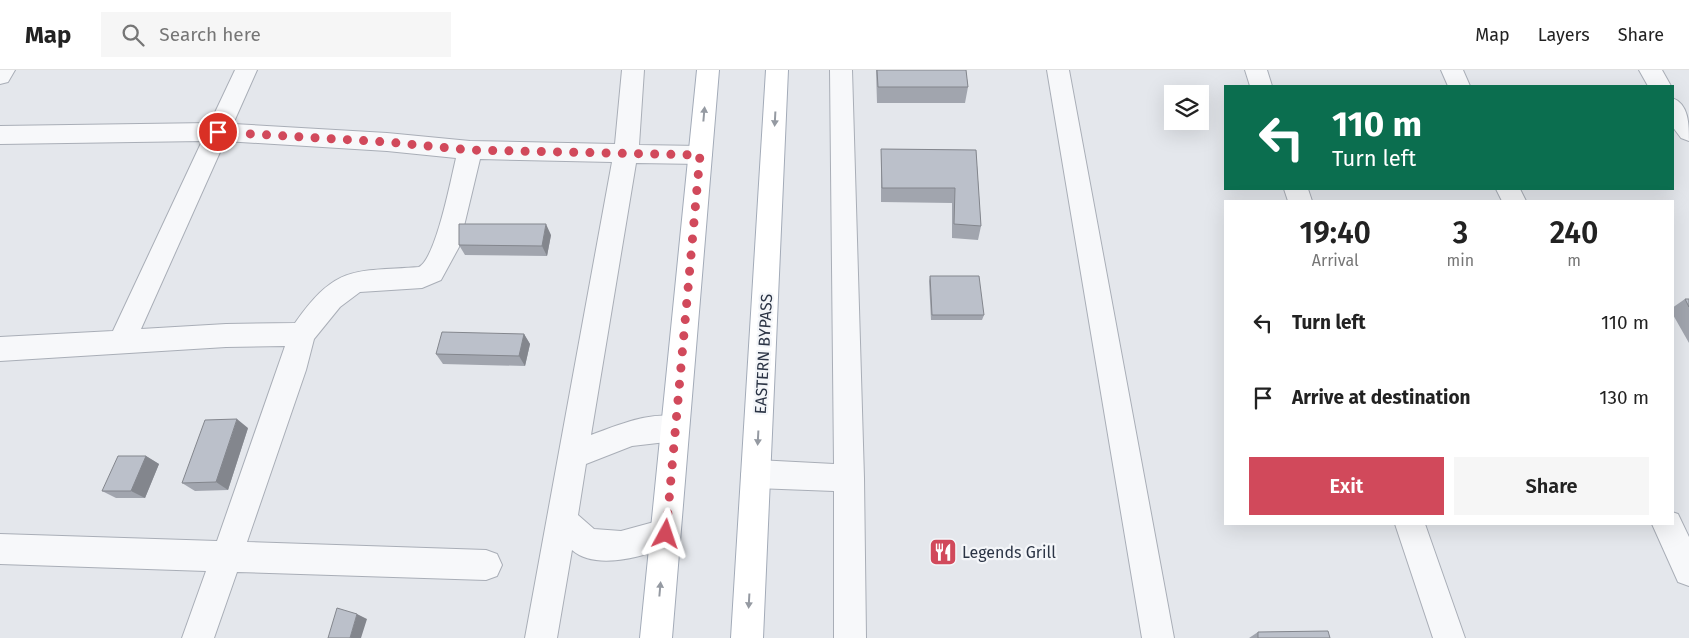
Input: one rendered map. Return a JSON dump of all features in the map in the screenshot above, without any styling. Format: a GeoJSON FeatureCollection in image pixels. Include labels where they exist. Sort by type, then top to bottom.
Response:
{"type":"FeatureCollection","features":[{"type":"Feature","properties":{"kind":"main road"},"geometry":{"type":"LineString","coordinates":[[656,638],[708,70]]}},
{"type":"Feature","properties":{"kind":"main road","name":"EASTERN BYPASS"},"geometry":{"type":"LineString","coordinates":[[747,638],[777,70]]}},
{"type":"Feature","properties":{"kind":"street"},"geometry":{"type":"LineString","coordinates":[[0,76],[4,70]]}},
{"type":"Feature","properties":{"kind":"street"},"geometry":{"type":"LineString","coordinates":[[122,342],[246,70]]}},
{"type":"Feature","properties":{"kind":"street"},"geometry":{"type":"LineString","coordinates":[[541,638],[626,154],[633,70]]}},
{"type":"Feature","properties":{"kind":"street"},"geometry":{"type":"LineString","coordinates":[[841,70],[849,478],[850,638]]}},
{"type":"Feature","properties":{"kind":"street"},"geometry":{"type":"LineString","coordinates":[[1058,70],[1158,638]]}},
{"type":"Feature","properties":{"kind":"street"},"geometry":{"type":"LineString","coordinates":[[1256,70],[1261,85]]}},
{"type":"Feature","properties":{"kind":"street"},"geometry":{"type":"LineString","coordinates":[[1452,70],[1460,85]]}},
{"type":"Feature","properties":{"kind":"street"},"geometry":{"type":"LineString","coordinates":[[1650,70],[1659,85]]}},
{"type":"Feature","properties":{"kind":"street"},"geometry":{"type":"LineString","coordinates":[[1674,109],[1689,132]]}},
{"type":"Feature","properties":{"kind":"street"},"geometry":{"type":"LineString","coordinates":[[0,135],[218,132],[387,142],[470,150],[700,155]]}},
{"type":"Feature","properties":{"kind":"street"},"geometry":{"type":"LineString","coordinates":[[198,638],[302,335],[329,300],[353,283],[422,277],[432,272],[446,247],[470,150]]}},
{"type":"Feature","properties":{"kind":"street"},"geometry":{"type":"LineString","coordinates":[[0,349],[37,349],[230,334],[302,335]]}},
{"type":"Feature","properties":{"kind":"street"},"geometry":{"type":"LineString","coordinates":[[572,456],[631,433],[675,428]]}},
{"type":"Feature","properties":{"kind":"street"},"geometry":{"type":"LineString","coordinates":[[756,474],[849,478]]}},
{"type":"Feature","properties":{"kind":"street"},"geometry":{"type":"LineString","coordinates":[[562,521],[588,544],[621,546],[666,534]]}},
{"type":"Feature","properties":{"kind":"street"},"geometry":{"type":"LineString","coordinates":[[1410,525],[1449,638]]}},
{"type":"Feature","properties":{"kind":"street"},"geometry":{"type":"LineString","coordinates":[[1667,525],[1689,571]]}},
{"type":"Feature","properties":{"kind":"street"},"geometry":{"type":"LineString","coordinates":[[0,549],[486,564]]}},
{"type":"Feature","properties":{"kind":"building"},"geometry":{"type":"Polygon","coordinates":[[[877,70],[966,70],[968,87],[878,87],[877,70]]]}},
{"type":"Feature","properties":{"kind":"building"},"geometry":{"type":"Polygon","coordinates":[[[881,149],[976,150],[981,226],[954,224],[955,188],[882,188],[881,149]]]}},
{"type":"Feature","properties":{"kind":"building"},"geometry":{"type":"Polygon","coordinates":[[[459,224],[546,224],[542,246],[459,245],[459,224]]]}},
{"type":"Feature","properties":{"kind":"building"},"geometry":{"type":"Polygon","coordinates":[[[930,276],[979,276],[984,315],[932,315],[930,276]]]}},
{"type":"Feature","properties":{"kind":"building"},"geometry":{"type":"Polygon","coordinates":[[[1685,299],[1689,299],[1689,307],[1685,299]]]}},
{"type":"Feature","properties":{"kind":"building"},"geometry":{"type":"Polygon","coordinates":[[[442,332],[524,334],[519,356],[436,354],[442,332]]]}},
{"type":"Feature","properties":{"kind":"building"},"geometry":{"type":"Polygon","coordinates":[[[237,419],[216,482],[182,483],[205,420],[237,419]]]}},
{"type":"Feature","properties":{"kind":"building"},"geometry":{"type":"Polygon","coordinates":[[[118,456],[146,456],[131,491],[102,491],[118,456]]]}},
{"type":"Feature","properties":{"kind":"building"},"geometry":{"type":"Polygon","coordinates":[[[337,608],[357,614],[350,638],[328,638],[337,608]]]}},
{"type":"Feature","properties":{"kind":"building"},"geometry":{"type":"Polygon","coordinates":[[[1328,631],[1330,638],[1258,638],[1258,632],[1328,631]]]}},
{"type":"Feature","properties":{"kind":"place","name":"Legends Grill"},"geometry":{"type":"Point","coordinates":[943,552]}},
{"type":"Feature","properties":{"kind":"route"},"geometry":{"type":"LineString","coordinates":[[218,132],[387,142],[470,150],[700,155],[666,534]]}}]}
